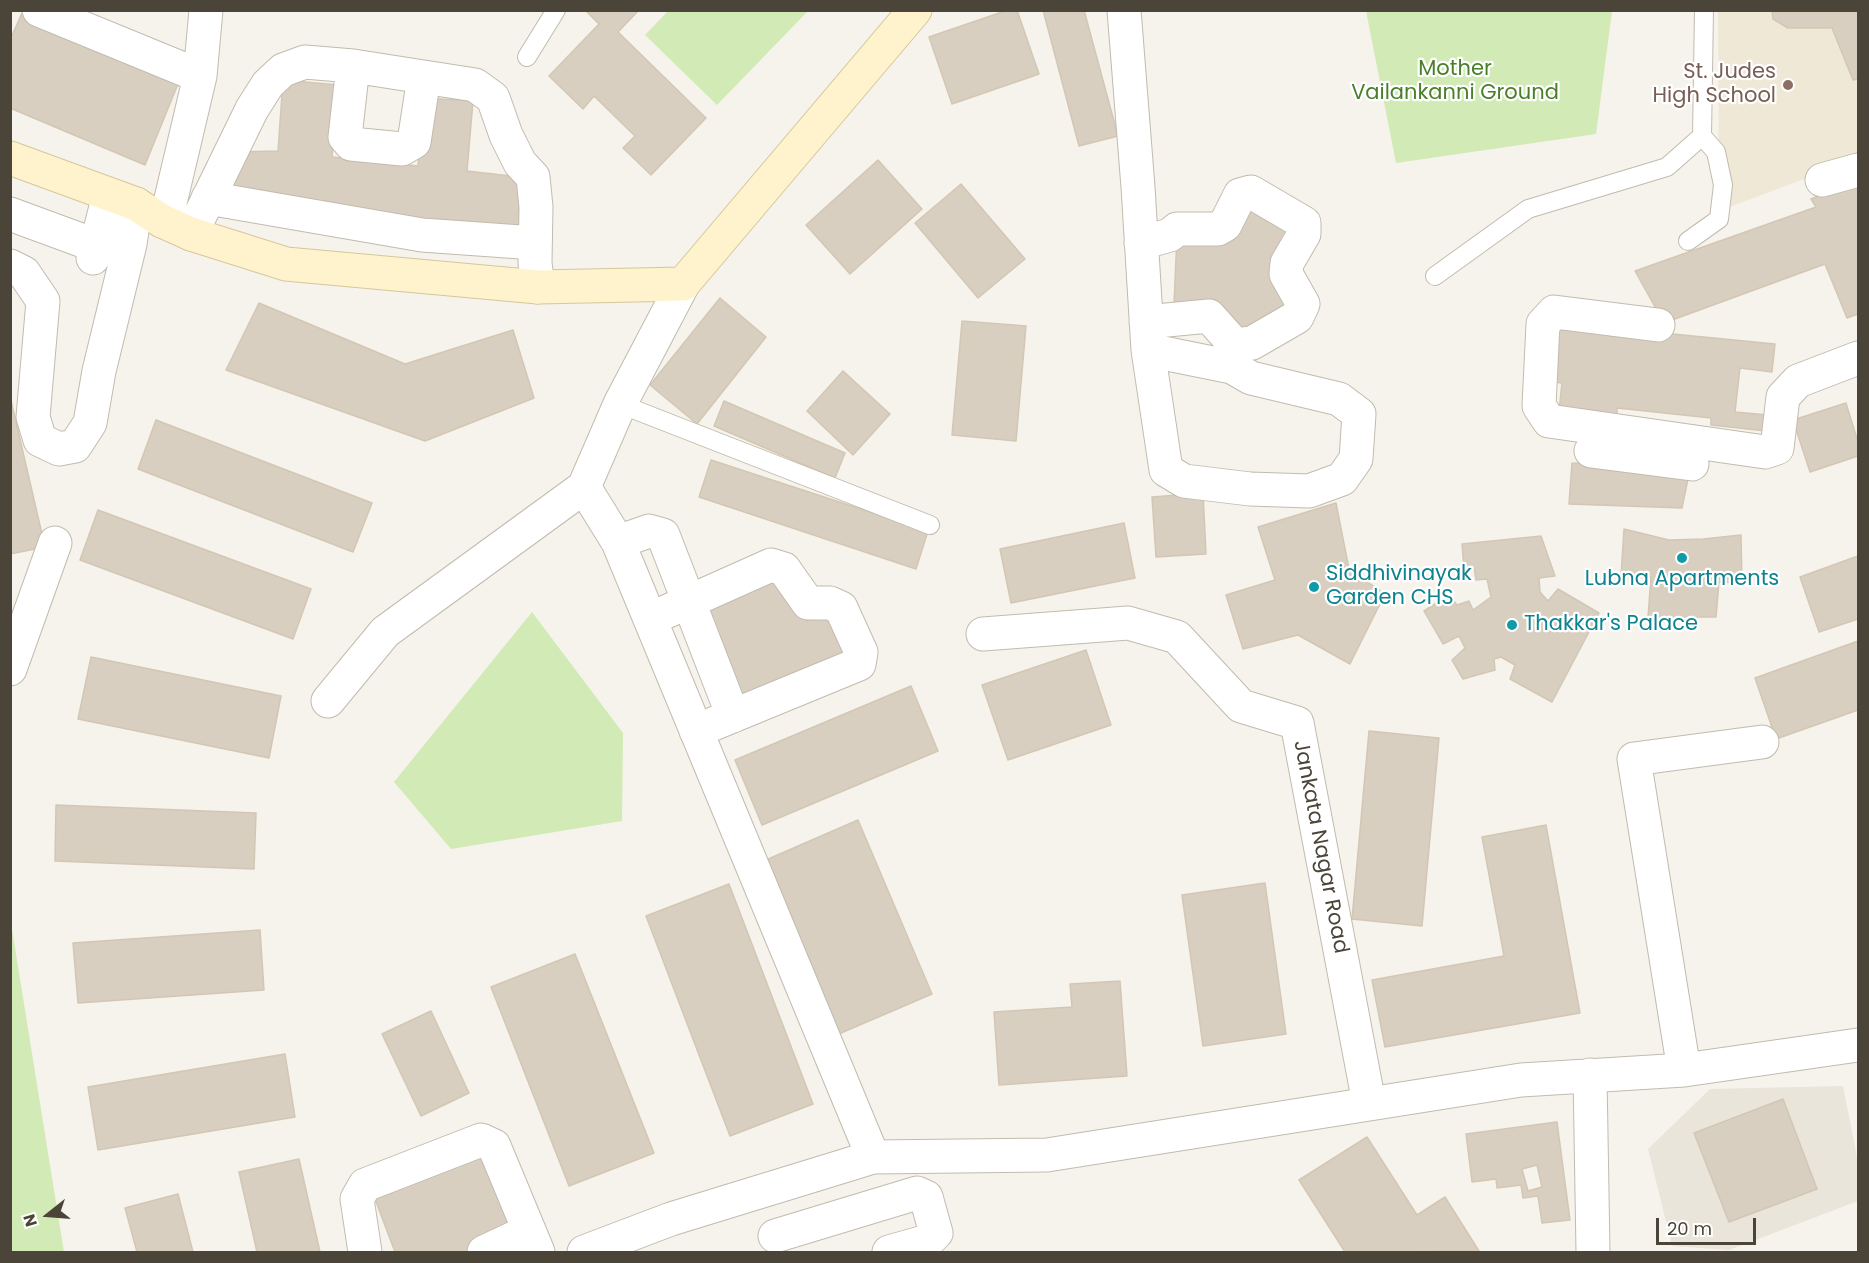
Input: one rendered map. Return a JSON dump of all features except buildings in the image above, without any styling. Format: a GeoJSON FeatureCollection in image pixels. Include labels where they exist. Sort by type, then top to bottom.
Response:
{"type":"FeatureCollection","features":[{"type":"Feature","properties":{"kind":"street"},"geometry":{"type":"LineString","coordinates":[[39,10],[200,76]]}},
{"type":"Feature","properties":{"kind":"street"},"geometry":{"type":"LineString","coordinates":[[10,214],[95,252],[170,203],[200,76],[206,10]]}},
{"type":"Feature","properties":{"kind":"street"},"geometry":{"type":"LineString","coordinates":[[328,701],[385,632],[584,487],[620,404],[683,284],[915,10]]}},
{"type":"Feature","properties":{"kind":"street"},"geometry":{"type":"LineString","coordinates":[[1124,10],[1147,336],[1166,470],[1184,481],[1250,489],[1309,490],[1342,479],[1356,459],[1359,414],[1338,399],[1251,378],[1232,367],[1147,336]]}},
{"type":"Feature","properties":{"kind":"street"},"geometry":{"type":"LineString","coordinates":[[208,198],[252,108],[268,84],[283,70],[305,62],[353,66],[475,85],[493,98],[506,135],[520,163],[533,177],[536,207],[535,263],[538,287]]}},
{"type":"Feature","properties":{"kind":"street"},"geometry":{"type":"LineString","coordinates":[[353,66],[345,137],[351,144],[402,149],[414,142],[424,77]]}},
{"type":"Feature","properties":{"kind":"street"},"geometry":{"type":"LineString","coordinates":[[10,158],[150,214],[286,264],[538,287],[683,284]]}},
{"type":"Feature","properties":{"kind":"street"},"geometry":{"type":"LineString","coordinates":[[1822,180],[1858,170]]}},
{"type":"Feature","properties":{"kind":"street"},"geometry":{"type":"LineString","coordinates":[[1141,243],[1170,235],[1177,230],[1218,228],[1225,225],[1239,195],[1251,192],[1304,223],[1304,234],[1287,263],[1287,274],[1303,304],[1297,317],[1252,343],[1235,345],[1209,316],[1147,336]]}},
{"type":"Feature","properties":{"kind":"street"},"geometry":{"type":"LineString","coordinates":[[10,266],[24,273],[43,301],[33,417],[40,440],[59,449],[75,446],[90,423],[99,371],[130,244],[150,214],[208,198],[422,236],[535,243]]}},
{"type":"Feature","properties":{"kind":"street"},"geometry":{"type":"LineString","coordinates":[[1658,325],[1554,312],[1544,324],[1539,406],[1549,421],[1765,452],[1778,448],[1783,397],[1798,381],[1858,358]]}},
{"type":"Feature","properties":{"kind":"street"},"geometry":{"type":"LineString","coordinates":[[1591,451],[1756,472],[1761,471],[1765,452]]}},
{"type":"Feature","properties":{"kind":"street"},"geometry":{"type":"LineString","coordinates":[[584,487],[618,542],[873,1157]]}},
{"type":"Feature","properties":{"kind":"street"},"geometry":{"type":"LineString","coordinates":[[618,542],[649,531],[663,535],[733,716]]}},
{"type":"Feature","properties":{"kind":"street"},"geometry":{"type":"LineString","coordinates":[[10,669],[55,543]]}},
{"type":"Feature","properties":{"kind":"street"},"geometry":{"type":"LineString","coordinates":[[650,619],[771,565],[784,569],[808,603],[830,603],[841,608],[861,652],[858,664],[696,731]]}},
{"type":"Feature","properties":{"kind":"street"},"geometry":{"type":"LineString","coordinates":[[650,619],[688,601]]}},
{"type":"Feature","properties":{"kind":"street","name":"Jankata Nagar Road"},"geometry":{"type":"LineString","coordinates":[[982,634],[1128,622],[1177,637],[1241,706],[1297,723],[1369,1103]]}},
{"type":"Feature","properties":{"kind":"street"},"geometry":{"type":"LineString","coordinates":[[1684,1070],[1634,759],[1762,742]]}},
{"type":"Feature","properties":{"kind":"street"},"geometry":{"type":"LineString","coordinates":[[584,1252],[671,1219],[873,1157],[1047,1155],[1521,1080],[1684,1070],[1858,1045]]}},
{"type":"Feature","properties":{"kind":"street"},"geometry":{"type":"LineString","coordinates":[[1590,1075],[1593,1252]]}},
{"type":"Feature","properties":{"kind":"street"},"geometry":{"type":"LineString","coordinates":[[365,1252],[357,1199],[364,1185],[481,1140],[494,1146],[533,1242],[484,1252]]}},
{"type":"Feature","properties":{"kind":"street"},"geometry":{"type":"LineString","coordinates":[[762,1192],[778,1244],[917,1193],[926,1197],[936,1233],[928,1241],[889,1252]]}},
{"type":"Feature","properties":{"kind":"lane"},"geometry":{"type":"LineString","coordinates":[[527,57],[556,10]]}},
{"type":"Feature","properties":{"kind":"lane"},"geometry":{"type":"LineString","coordinates":[[1688,241],[1719,219],[1723,185],[1716,152],[1702,136],[1704,10]]}},
{"type":"Feature","properties":{"kind":"lane"},"geometry":{"type":"LineString","coordinates":[[1435,276],[1528,209],[1667,167],[1702,136]]}},
{"type":"Feature","properties":{"kind":"lane"},"geometry":{"type":"LineString","coordinates":[[620,404],[930,525]]}},
{"type":"Feature","properties":{"kind":"shaded area","name":"St. Judes High School"},"geometry":{"type":"Polygon","coordinates":[[[1718,11],[1858,11],[1858,159],[1719,211],[1718,11]]]}},
{"type":"Feature","properties":{"kind":"shaded area"},"geometry":{"type":"Polygon","coordinates":[[[1843,1086],[1858,1162],[1858,1201],[1729,1250],[1672,1246],[1648,1149],[1710,1089],[1843,1086]]]}},
{"type":"Feature","properties":{"kind":"green space"},"geometry":{"type":"Polygon","coordinates":[[[668,11],[808,11],[717,105],[645,35],[668,11]]]}},
{"type":"Feature","properties":{"kind":"green space","name":"Mother Vailankanni Ground"},"geometry":{"type":"Polygon","coordinates":[[[1366,11],[1612,11],[1596,134],[1396,163],[1366,11]]]}},
{"type":"Feature","properties":{"kind":"green space"},"geometry":{"type":"Polygon","coordinates":[[[532,612],[623,733],[622,821],[451,849],[394,782],[532,612]]]}},
{"type":"Feature","properties":{"kind":"green space"},"geometry":{"type":"Polygon","coordinates":[[[11,923],[64,1252],[11,1252],[11,923]]]}},
{"type":"Feature","properties":{"kind":"place","name":"St. Judes High School"},"geometry":{"type":"Point","coordinates":[1788,85]}},
{"type":"Feature","properties":{"kind":"place","name":"Lubna Apartments"},"geometry":{"type":"Point","coordinates":[1682,558]}},
{"type":"Feature","properties":{"kind":"place","name":"Siddhivinayak Garden CHS"},"geometry":{"type":"Point","coordinates":[1314,587]}},
{"type":"Feature","properties":{"kind":"place","name":"Thakkar's Palace"},"geometry":{"type":"Point","coordinates":[1512,625]}}]}
